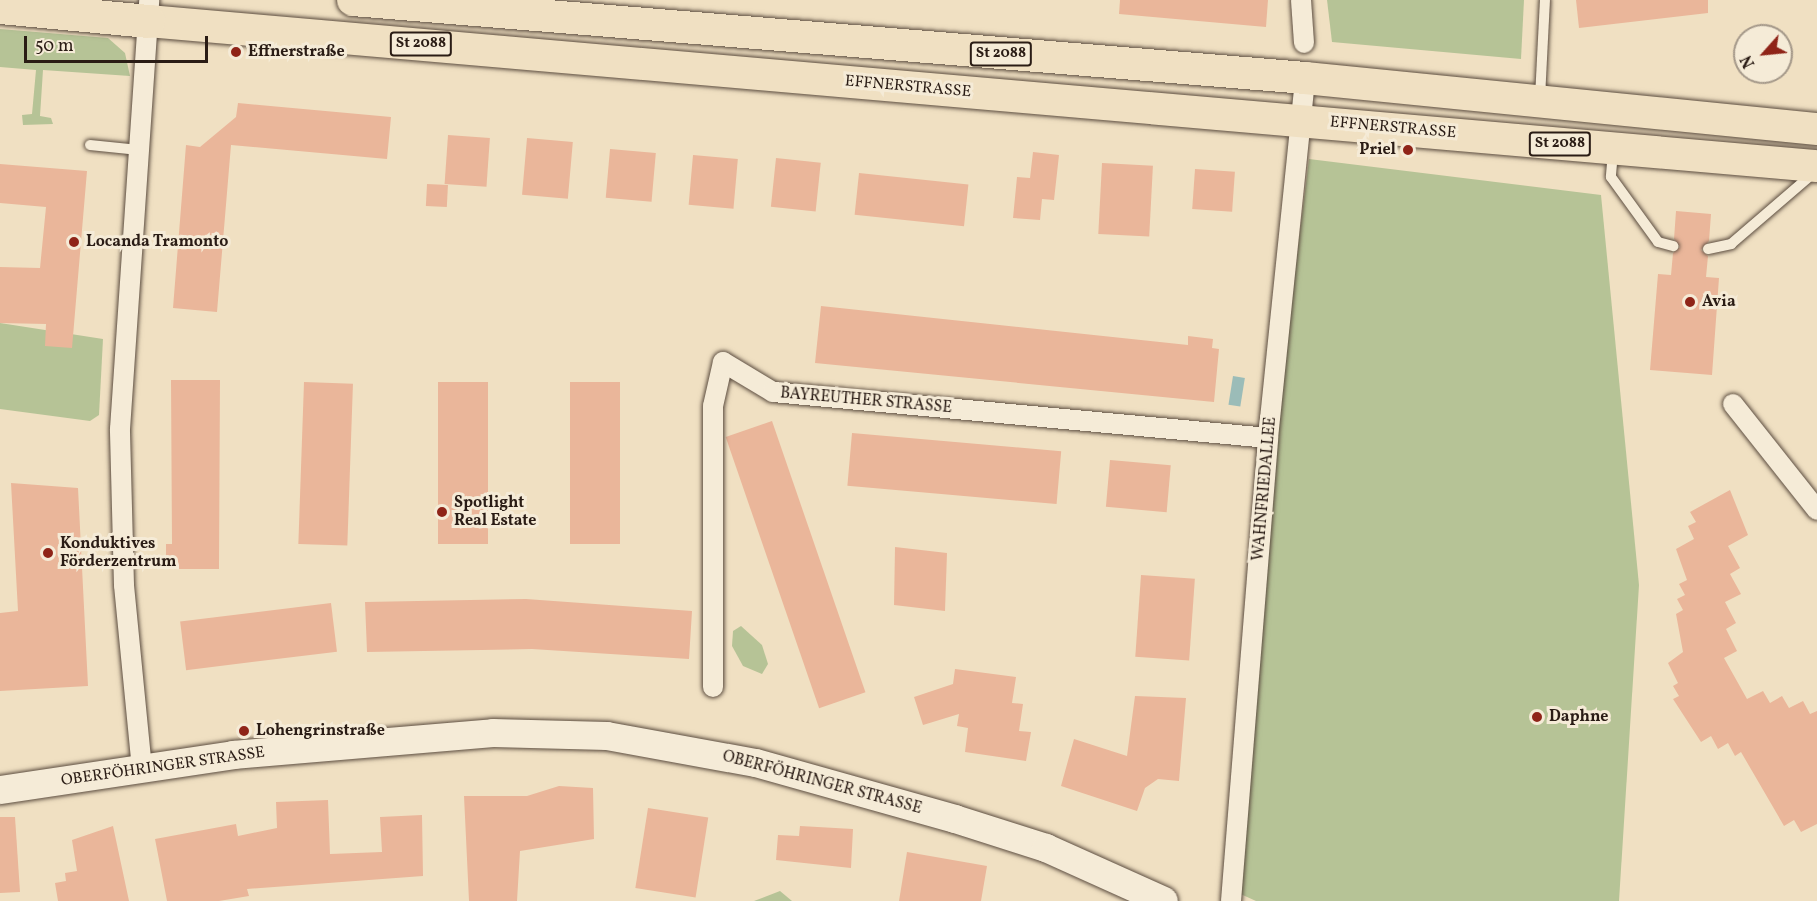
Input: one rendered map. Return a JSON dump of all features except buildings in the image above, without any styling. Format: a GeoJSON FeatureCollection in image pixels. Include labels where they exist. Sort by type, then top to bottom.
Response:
{"type":"FeatureCollection","features":[{"type":"Feature","properties":{"kind":"highway","name":"EFFNERSTRASSE"},"geometry":{"type":"LineString","coordinates":[[0,8],[148,10]]}},
{"type":"Feature","properties":{"kind":"main road","name":"St 2088"},"geometry":{"type":"LineString","coordinates":[[352,0],[1305,78],[1540,104],[1817,129]]}},
{"type":"Feature","properties":{"kind":"main road","name":"EFFNERSTRASSE"},"geometry":{"type":"LineString","coordinates":[[148,10],[694,69],[1304,120],[1817,168]]}},
{"type":"Feature","properties":{"kind":"main road","name":"OBERFÖHRINGER STRASSE"},"geometry":{"type":"LineString","coordinates":[[0,790],[142,769],[493,733],[607,736],[756,762],[955,819],[1046,848],[1164,901]]}},
{"type":"Feature","properties":{"kind":"street"},"geometry":{"type":"LineString","coordinates":[[1301,0],[1304,43]]}},
{"type":"Feature","properties":{"kind":"street"},"geometry":{"type":"LineString","coordinates":[[142,769],[124,585],[120,429],[148,10]]}},
{"type":"Feature","properties":{"kind":"street","name":"WAHNFRIEDALLEE"},"geometry":{"type":"LineString","coordinates":[[1231,901],[1268,438],[1304,120],[1305,78]]}},
{"type":"Feature","properties":{"kind":"street","name":"BAYREUTHER STRASSE"},"geometry":{"type":"LineString","coordinates":[[713,687],[713,406],[723,362],[773,393],[1268,438]]}},
{"type":"Feature","properties":{"kind":"street"},"geometry":{"type":"LineString","coordinates":[[1732,404],[1817,510]]}},
{"type":"Feature","properties":{"kind":"lane"},"geometry":{"type":"LineString","coordinates":[[1540,104],[1545,0]]}},
{"type":"Feature","properties":{"kind":"lane"},"geometry":{"type":"LineString","coordinates":[[90,145],[139,150]]}},
{"type":"Feature","properties":{"kind":"lane"},"geometry":{"type":"LineString","coordinates":[[1613,148],[1611,177],[1658,242],[1674,246]]}},
{"type":"Feature","properties":{"kind":"lane"},"geometry":{"type":"LineString","coordinates":[[1708,249],[1731,244],[1817,168]]}},
{"type":"Feature","properties":{"kind":"green space"},"geometry":{"type":"Polygon","coordinates":[[[1327,0],[1524,0],[1521,59],[1332,42],[1327,0]]]}},
{"type":"Feature","properties":{"kind":"green space"},"geometry":{"type":"Polygon","coordinates":[[[0,29],[108,38],[125,53],[130,76],[43,70],[40,116],[51,118],[53,124],[23,125],[22,115],[32,114],[36,70],[0,67],[0,29]]]}},
{"type":"Feature","properties":{"kind":"green space"},"geometry":{"type":"Polygon","coordinates":[[[1309,159],[1601,195],[1639,585],[1619,901],[1256,901],[1236,892],[1274,440],[1309,159]]]}},
{"type":"Feature","properties":{"kind":"green space"},"geometry":{"type":"Polygon","coordinates":[[[0,323],[103,339],[99,415],[90,421],[0,409],[0,323]]]}},
{"type":"Feature","properties":{"kind":"green space"},"geometry":{"type":"Polygon","coordinates":[[[741,626],[762,645],[768,664],[762,674],[743,666],[732,646],[733,631],[741,626]]]}},
{"type":"Feature","properties":{"kind":"green space"},"geometry":{"type":"Polygon","coordinates":[[[780,891],[792,901],[754,901],[780,891]]]}},
{"type":"Feature","properties":{"kind":"water"},"geometry":{"type":"Polygon","coordinates":[[[1233,376],[1245,378],[1240,407],[1228,405],[1233,376]]]}},
{"type":"Feature","properties":{"kind":"place","name":"Effnerstraße"},"geometry":{"type":"Point","coordinates":[236,52]}},
{"type":"Feature","properties":{"kind":"place","name":"Priel"},"geometry":{"type":"Point","coordinates":[1408,150]}},
{"type":"Feature","properties":{"kind":"place","name":"Locanda Tramonto"},"geometry":{"type":"Point","coordinates":[74,242]}},
{"type":"Feature","properties":{"kind":"place","name":"Avia"},"geometry":{"type":"Point","coordinates":[1690,302]}},
{"type":"Feature","properties":{"kind":"place","name":"Spotlight Real Estate"},"geometry":{"type":"Point","coordinates":[442,512]}},
{"type":"Feature","properties":{"kind":"place","name":"Konduktives Förderzentrum"},"geometry":{"type":"Point","coordinates":[48,553]}},
{"type":"Feature","properties":{"kind":"place","name":"Daphne"},"geometry":{"type":"Point","coordinates":[1537,717]}},
{"type":"Feature","properties":{"kind":"place","name":"Lohengrinstraße"},"geometry":{"type":"Point","coordinates":[244,731]}}]}
